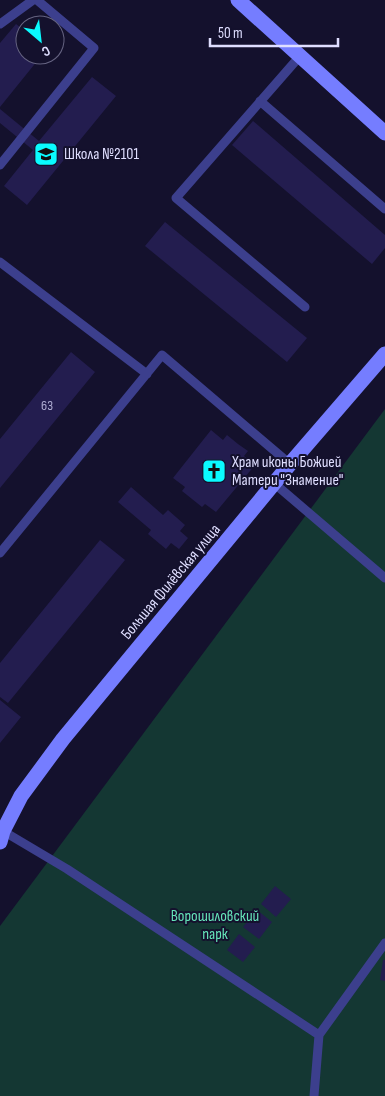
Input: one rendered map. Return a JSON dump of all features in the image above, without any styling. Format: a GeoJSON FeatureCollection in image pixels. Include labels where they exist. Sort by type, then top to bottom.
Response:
{"type":"FeatureCollection","features":[{"type":"Feature","properties":{"kind":"street"},"geometry":{"type":"LineString","coordinates":[[238,0],[385,133]]}},
{"type":"Feature","properties":{"kind":"street","name":"Большая Филёвская улица"},"geometry":{"type":"LineString","coordinates":[[2,836],[21,796],[63,739],[290,464],[385,354]]}},
{"type":"Feature","properties":{"kind":"lane"},"geometry":{"type":"LineString","coordinates":[[0,24],[33,0]]}},
{"type":"Feature","properties":{"kind":"lane"},"geometry":{"type":"LineString","coordinates":[[0,165],[94,48],[37,0]]}},
{"type":"Feature","properties":{"kind":"lane"},"geometry":{"type":"LineString","coordinates":[[300,56],[176,198],[305,307]]}},
{"type":"Feature","properties":{"kind":"lane"},"geometry":{"type":"LineString","coordinates":[[260,101],[385,209]]}},
{"type":"Feature","properties":{"kind":"lane"},"geometry":{"type":"LineString","coordinates":[[0,262],[147,374]]}},
{"type":"Feature","properties":{"kind":"lane"},"geometry":{"type":"LineString","coordinates":[[0,553],[162,355],[290,464]]}},
{"type":"Feature","properties":{"kind":"lane"},"geometry":{"type":"LineString","coordinates":[[275,484],[385,578]]}},
{"type":"Feature","properties":{"kind":"lane"},"geometry":{"type":"LineString","coordinates":[[2,836],[67,869],[319,1035]]}},
{"type":"Feature","properties":{"kind":"lane"},"geometry":{"type":"LineString","coordinates":[[314,1096],[319,1035],[385,943]]}},
{"type":"Feature","properties":{"kind":"green space","name":"Ворошиловский парк"},"geometry":{"type":"Polygon","coordinates":[[[385,409],[385,1096],[0,1096],[0,926],[385,409]]]}},
{"type":"Feature","properties":{"kind":"building"},"geometry":{"type":"Polygon","coordinates":[[[15,25],[15,65],[34,65],[0,107],[0,43],[15,25]]]}},
{"type":"Feature","properties":{"kind":"building"},"geometry":{"type":"Polygon","coordinates":[[[92,77],[116,96],[27,205],[4,186],[33,150],[0,123],[0,109],[39,141],[92,77]]]}},
{"type":"Feature","properties":{"kind":"building"},"geometry":{"type":"Polygon","coordinates":[[[253,121],[385,235],[385,248],[372,264],[232,145],[253,121]]]}},
{"type":"Feature","properties":{"kind":"building"},"geometry":{"type":"Polygon","coordinates":[[[165,222],[307,338],[287,362],[145,246],[165,222]]]}},
{"type":"Feature","properties":{"kind":"building"},"geometry":{"type":"Polygon","coordinates":[[[71,352],[95,372],[0,488],[0,439],[71,352]]]}},
{"type":"Feature","properties":{"kind":"building","name":"Храм иконы Божией Матери \"Знамение\""},"geometry":{"type":"Polygon","coordinates":[[[211,430],[223,440],[227,435],[248,451],[244,456],[255,465],[216,512],[205,504],[202,507],[182,491],[185,487],[173,478],[211,430]]]}},
{"type":"Feature","properties":{"kind":"building"},"geometry":{"type":"Polygon","coordinates":[[[131,487],[163,515],[168,510],[185,525],[180,531],[188,538],[179,549],[171,543],[166,549],[148,534],[151,530],[118,502],[131,487]]]}},
{"type":"Feature","properties":{"kind":"building"},"geometry":{"type":"Polygon","coordinates":[[[100,540],[125,560],[8,703],[0,697],[0,663],[100,540]]]}},
{"type":"Feature","properties":{"kind":"building"},"geometry":{"type":"Polygon","coordinates":[[[0,700],[21,717],[0,743],[0,700]]]}},
{"type":"Feature","properties":{"kind":"building"},"geometry":{"type":"Polygon","coordinates":[[[275,886],[291,899],[276,917],[261,904],[275,886]]]}},
{"type":"Feature","properties":{"kind":"building"},"geometry":{"type":"Polygon","coordinates":[[[257,910],[272,922],[259,939],[243,927],[257,910]]]}},
{"type":"Feature","properties":{"kind":"building"},"geometry":{"type":"Polygon","coordinates":[[[239,934],[255,947],[243,962],[227,950],[239,934]]]}},
{"type":"Feature","properties":{"kind":"building"},"geometry":{"type":"Polygon","coordinates":[[[383,960],[385,960],[385,981],[380,980],[383,960]]]}},
{"type":"Feature","properties":{"kind":"place","name":"Школа №2101"},"geometry":{"type":"Point","coordinates":[46,154]}},
{"type":"Feature","properties":{"kind":"place","name":"Храм иконы Божией Матери \"Знамение\""},"geometry":{"type":"Point","coordinates":[214,471]}}]}
